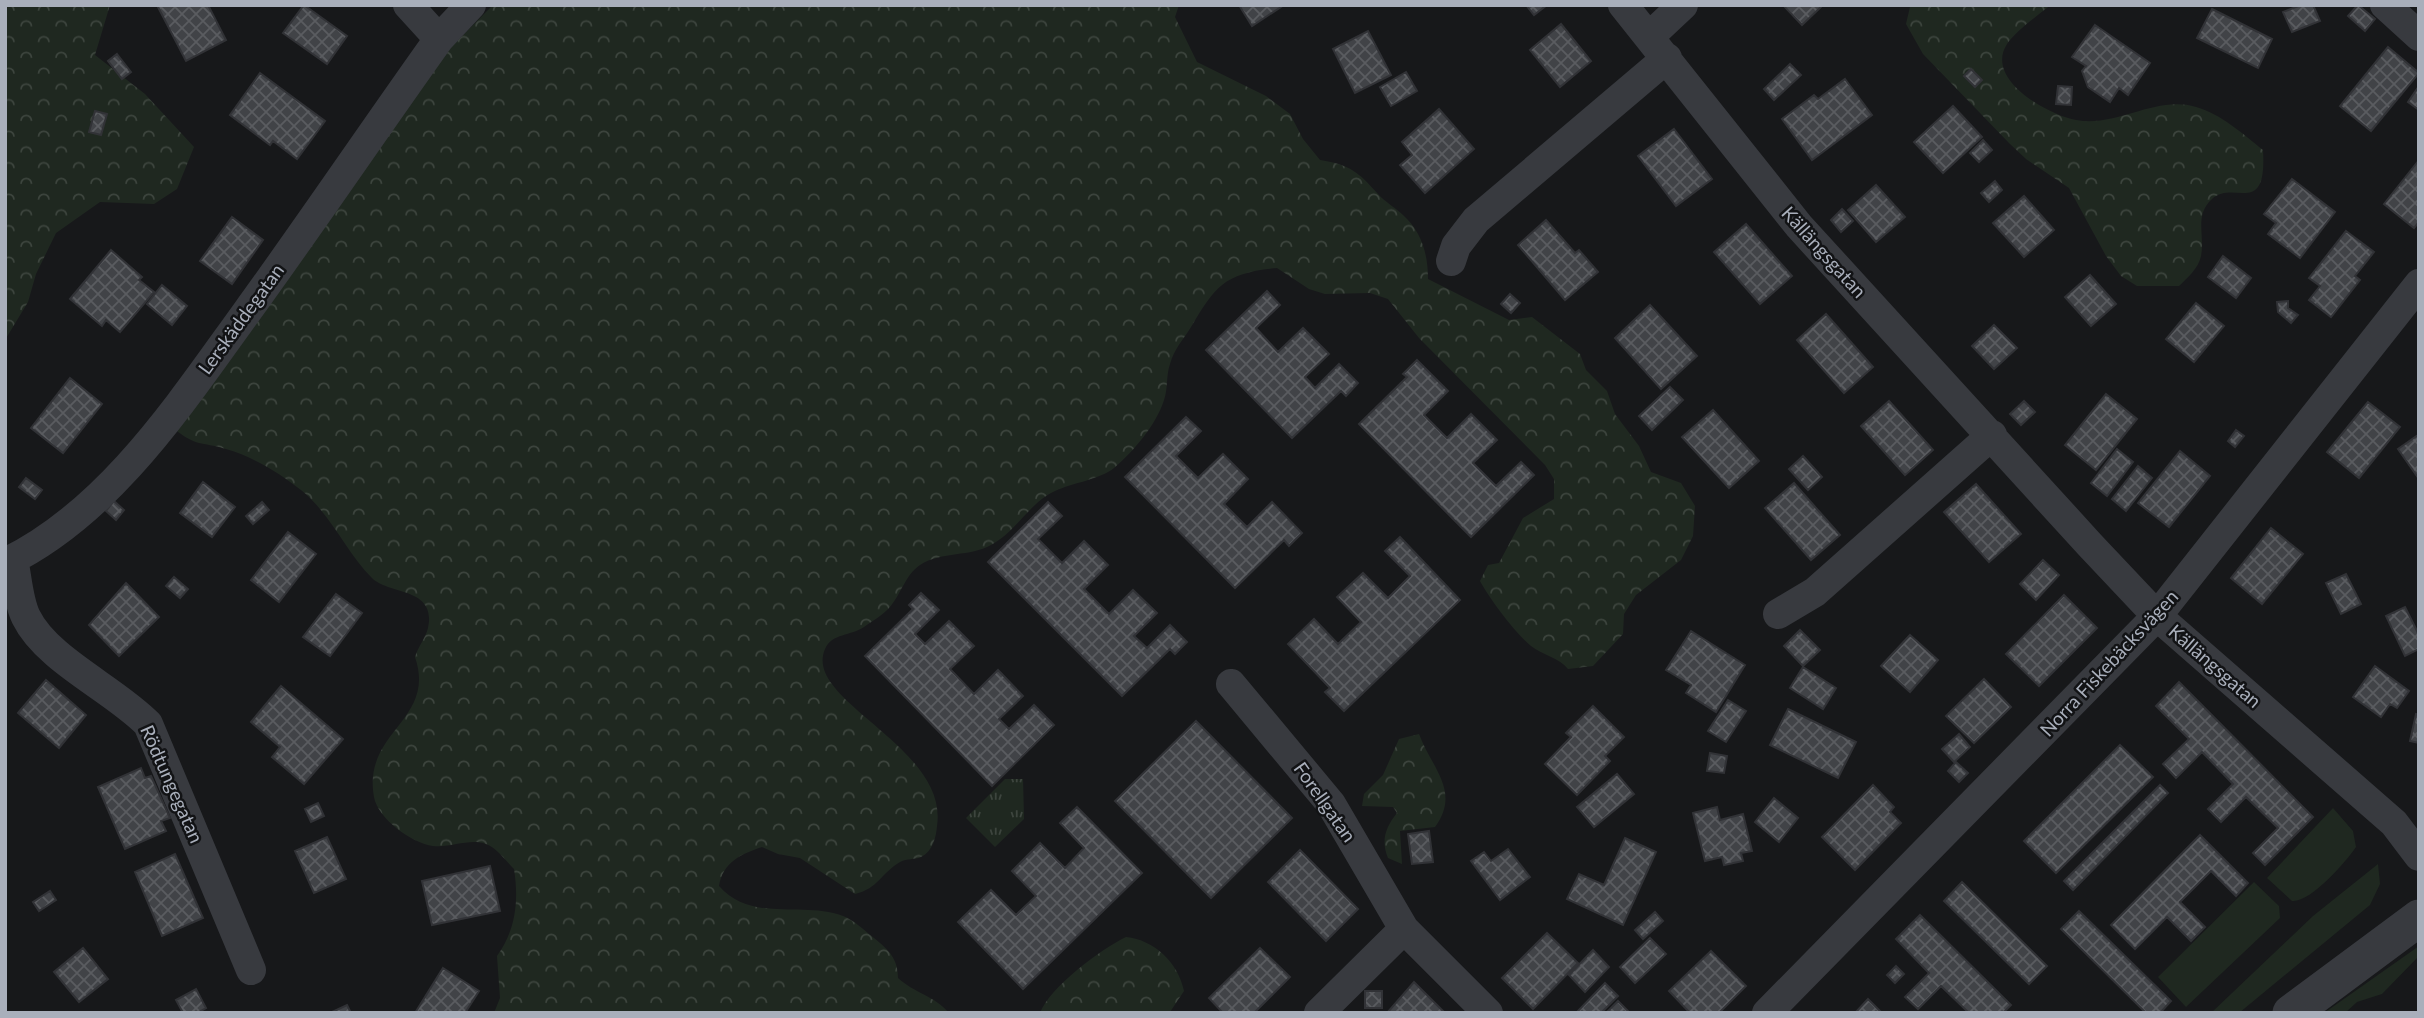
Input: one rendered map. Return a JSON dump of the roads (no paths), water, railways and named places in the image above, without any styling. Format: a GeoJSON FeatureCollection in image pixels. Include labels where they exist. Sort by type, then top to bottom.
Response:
{"type":"FeatureCollection","features":[{"type":"Feature","properties":{"kind":"street"},"geometry":{"type":"LineString","coordinates":[[408,5],[439,39]]}},
{"type":"Feature","properties":{"kind":"street","name":"Lerskäddegatan"},"geometry":{"type":"LineString","coordinates":[[9,561],[73,519],[99,498],[134,458],[214,357],[439,39],[471,5]]}},
{"type":"Feature","properties":{"kind":"street","name":"Källängsgatan"},"geometry":{"type":"LineString","coordinates":[[1623,5],[1800,226],[2157,616],[2394,823],[2419,856]]}},
{"type":"Feature","properties":{"kind":"street"},"geometry":{"type":"LineString","coordinates":[[1451,261],[1456,246],[1476,220],[1658,47],[1683,5]]}},
{"type":"Feature","properties":{"kind":"street"},"geometry":{"type":"LineString","coordinates":[[2385,5],[2419,36]]}},
{"type":"Feature","properties":{"kind":"street","name":"Norra Fiskebäcksvägen"},"geometry":{"type":"LineString","coordinates":[[1767,1013],[2157,616],[2419,284]]}},
{"type":"Feature","properties":{"kind":"street"},"geometry":{"type":"LineString","coordinates":[[1778,614],[1815,592],[1992,435]]}},
{"type":"Feature","properties":{"kind":"street","name":"Rödtungegatan"},"geometry":{"type":"LineString","coordinates":[[9,561],[26,617],[38,634],[71,665],[120,697],[148,724],[251,970]]}},
{"type":"Feature","properties":{"kind":"street","name":"Forellgatan"},"geometry":{"type":"LineString","coordinates":[[1231,684],[1331,804],[1404,929],[1488,1013]]}},
{"type":"Feature","properties":{"kind":"street"},"geometry":{"type":"LineString","coordinates":[[2291,1013],[2419,918]]}},
{"type":"Feature","properties":{"kind":"street"},"geometry":{"type":"LineString","coordinates":[[1319,1013],[1404,929]]}}]}
